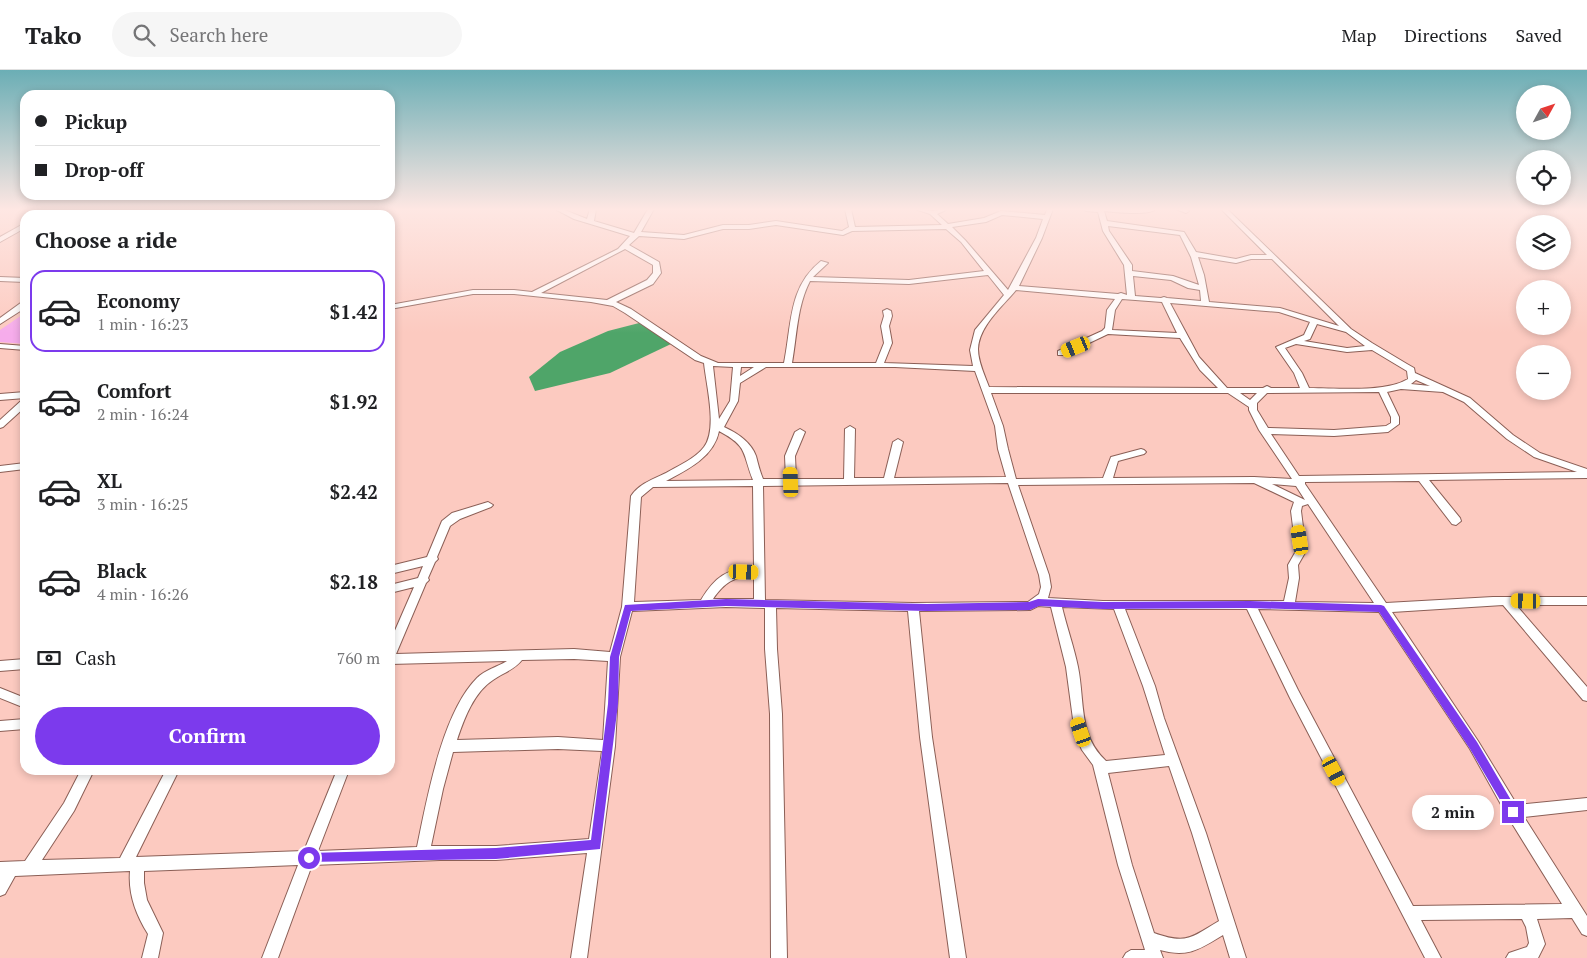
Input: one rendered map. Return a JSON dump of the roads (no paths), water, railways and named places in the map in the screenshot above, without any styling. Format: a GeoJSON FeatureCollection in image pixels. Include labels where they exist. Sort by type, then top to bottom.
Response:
{"type":"FeatureCollection","features":[{"type":"Feature","properties":{"kind":"street"},"geometry":{"type":"LineString","coordinates":[[532,294],[616,250]]}},
{"type":"Feature","properties":{"kind":"street"},"geometry":{"type":"LineString","coordinates":[[608,303],[650,282],[657,273],[656,264],[633,250]]}},
{"type":"Feature","properties":{"kind":"street"},"geometry":{"type":"LineString","coordinates":[[971,250],[989,273],[1011,292],[1121,295],[1280,310],[1351,332]]}},
{"type":"Feature","properties":{"kind":"street"},"geometry":{"type":"LineString","coordinates":[[628,607],[765,603],[913,607],[1030,606],[1038,602],[1044,596],[1046,587],[1044,575],[1012,481],[999,426],[978,369],[974,350],[979,330],[1011,292],[1033,250]]}},
{"type":"Feature","properties":{"kind":"street"},"geometry":{"type":"LineString","coordinates":[[1119,250],[1128,265],[1131,296]]}},
{"type":"Feature","properties":{"kind":"street"},"geometry":{"type":"LineString","coordinates":[[1191,250],[1203,288],[1205,303]]}},
{"type":"Feature","properties":{"kind":"street"},"geometry":{"type":"LineString","coordinates":[[1266,250],[1306,288],[1329,314],[1373,347],[1403,364],[1413,375],[1467,400],[1510,437],[1538,455],[1587,472]]}},
{"type":"Feature","properties":{"kind":"street"},"geometry":{"type":"LineString","coordinates":[[1193,254],[1236,261],[1251,257],[1272,257]]}},
{"type":"Feature","properties":{"kind":"street"},"geometry":{"type":"LineString","coordinates":[[788,364],[793,343],[795,313],[799,295],[815,269],[824,263]]}},
{"type":"Feature","properties":{"kind":"street"},"geometry":{"type":"LineString","coordinates":[[808,279],[909,282],[989,273]]}},
{"type":"Feature","properties":{"kind":"street"},"geometry":{"type":"LineString","coordinates":[[1129,273],[1173,278],[1191,286],[1203,288]]}},
{"type":"Feature","properties":{"kind":"street"},"geometry":{"type":"LineString","coordinates":[[0,279],[20,280]]}},
{"type":"Feature","properties":{"kind":"street"},"geometry":{"type":"LineString","coordinates":[[395,304],[473,292],[532,294],[608,303],[628,311],[708,364],[879,365],[978,369]]}},
{"type":"Feature","properties":{"kind":"street"},"geometry":{"type":"LineString","coordinates":[[1106,332],[1111,310],[1121,295]]}},
{"type":"Feature","properties":{"kind":"street"},"geometry":{"type":"LineString","coordinates":[[1164,299],[1181,336],[1201,368],[1226,390],[1253,406]]}},
{"type":"Feature","properties":{"kind":"street"},"geometry":{"type":"LineString","coordinates":[[0,322],[20,308]]}},
{"type":"Feature","properties":{"kind":"street"},"geometry":{"type":"LineString","coordinates":[[879,365],[888,343],[885,326],[887,311]]}},
{"type":"Feature","properties":{"kind":"street"},"geometry":{"type":"LineString","coordinates":[[1298,342],[1307,337],[1315,320]]}},
{"type":"Feature","properties":{"kind":"street"},"geometry":{"type":"LineString","coordinates":[[1061,353],[1106,332],[1181,336]]}},
{"type":"Feature","properties":{"kind":"street"},"geometry":{"type":"LineString","coordinates":[[1305,390],[1298,374],[1280,347],[1285,343],[1298,342],[1347,350],[1373,347]]}},
{"type":"Feature","properties":{"kind":"street"},"geometry":{"type":"LineString","coordinates":[[0,346],[20,348]]}},
{"type":"Feature","properties":{"kind":"street"},"geometry":{"type":"LineString","coordinates":[[708,364],[717,427],[744,445],[750,453],[753,471],[759,483],[759,572],[771,649],[776,734],[779,958]]}},
{"type":"Feature","properties":{"kind":"street"},"geometry":{"type":"LineString","coordinates":[[737,381],[766,364]]}},
{"type":"Feature","properties":{"kind":"street"},"geometry":{"type":"LineString","coordinates":[[579,958],[609,746],[614,657],[628,607],[629,562],[634,539],[636,496],[650,484],[677,471],[708,448],[717,427],[734,401],[738,365]]}},
{"type":"Feature","properties":{"kind":"street"},"geometry":{"type":"LineString","coordinates":[[1401,386],[1412,380],[1413,375]]}},
{"type":"Feature","properties":{"kind":"street"},"geometry":{"type":"LineString","coordinates":[[987,390],[1305,390],[1382,389],[1401,386],[1434,391],[1445,390]]}},
{"type":"Feature","properties":{"kind":"street"},"geometry":{"type":"LineString","coordinates":[[1267,389],[1253,402],[1253,410],[1265,431],[1474,746],[1587,929]]}},
{"type":"Feature","properties":{"kind":"street"},"geometry":{"type":"LineString","coordinates":[[1265,431],[1334,433],[1388,429],[1394,424],[1395,416],[1382,389]]}},
{"type":"Feature","properties":{"kind":"street"},"geometry":{"type":"LineString","coordinates":[[0,397],[20,395]]}},
{"type":"Feature","properties":{"kind":"street"},"geometry":{"type":"LineString","coordinates":[[0,425],[20,407]]}},
{"type":"Feature","properties":{"kind":"street"},"geometry":{"type":"LineString","coordinates":[[849,482],[850,430]]}},
{"type":"Feature","properties":{"kind":"street"},"geometry":{"type":"LineString","coordinates":[[791,482],[790,456],[800,432]]}},
{"type":"Feature","properties":{"kind":"street"},"geometry":{"type":"LineString","coordinates":[[888,482],[898,442]]}},
{"type":"Feature","properties":{"kind":"street"},"geometry":{"type":"LineString","coordinates":[[1107,482],[1114,459],[1141,452]]}},
{"type":"Feature","properties":{"kind":"street"},"geometry":{"type":"LineString","coordinates":[[0,469],[20,467]]}},
{"type":"Feature","properties":{"kind":"street"},"geometry":{"type":"LineString","coordinates":[[650,484],[720,481],[759,483],[1254,480],[1301,484],[1422,478],[1587,476]]}},
{"type":"Feature","properties":{"kind":"street"},"geometry":{"type":"LineString","coordinates":[[1422,478],[1456,521]]}},
{"type":"Feature","properties":{"kind":"street"},"geometry":{"type":"LineString","coordinates":[[1254,480],[1318,510]]}},
{"type":"Feature","properties":{"kind":"street"},"geometry":{"type":"LineString","coordinates":[[1289,606],[1294,578],[1293,566],[1301,551],[1296,511],[1301,484]]}},
{"type":"Feature","properties":{"kind":"street"},"geometry":{"type":"LineString","coordinates":[[395,644],[424,580],[444,527],[450,519],[488,505]]}},
{"type":"Feature","properties":{"kind":"street"},"geometry":{"type":"LineString","coordinates":[[395,569],[432,559]]}},
{"type":"Feature","properties":{"kind":"street"},"geometry":{"type":"LineString","coordinates":[[703,605],[716,586],[726,576],[733,573],[759,572]]}},
{"type":"Feature","properties":{"kind":"street"},"geometry":{"type":"LineString","coordinates":[[395,588],[424,580]]}},
{"type":"Feature","properties":{"kind":"street"},"geometry":{"type":"LineString","coordinates":[[1038,602],[1118,605],[1250,605],[1381,608],[1506,601],[1587,601]]}},
{"type":"Feature","properties":{"kind":"street"},"geometry":{"type":"LineString","coordinates":[[1506,601],[1587,696]]}},
{"type":"Feature","properties":{"kind":"street"},"geometry":{"type":"LineString","coordinates":[[1056,603],[1072,668],[1077,721],[1085,744],[1093,759],[1104,767],[1172,760]]}},
{"type":"Feature","properties":{"kind":"street"},"geometry":{"type":"LineString","coordinates":[[1118,605],[1149,686],[1238,958]]}},
{"type":"Feature","properties":{"kind":"street"},"geometry":{"type":"LineString","coordinates":[[1250,605],[1294,694],[1433,958]]}},
{"type":"Feature","properties":{"kind":"street"},"geometry":{"type":"LineString","coordinates":[[913,607],[926,737],[960,957]]}},
{"type":"Feature","properties":{"kind":"street"},"geometry":{"type":"LineString","coordinates":[[395,659],[574,654],[614,657]]}},
{"type":"Feature","properties":{"kind":"street"},"geometry":{"type":"LineString","coordinates":[[423,854],[433,802],[449,746],[464,706],[487,675],[510,665],[519,656]]}},
{"type":"Feature","properties":{"kind":"street"},"geometry":{"type":"LineString","coordinates":[[0,666],[20,664]]}},
{"type":"Feature","properties":{"kind":"street"},"geometry":{"type":"LineString","coordinates":[[0,693],[20,701]]}},
{"type":"Feature","properties":{"kind":"street"},"geometry":{"type":"LineString","coordinates":[[0,726],[20,724]]}},
{"type":"Feature","properties":{"kind":"street"},"geometry":{"type":"LineString","coordinates":[[449,746],[558,743],[609,746]]}},
{"type":"Feature","properties":{"kind":"street"},"geometry":{"type":"LineString","coordinates":[[1099,763],[1124,865],[1155,958],[1131,958]]}},
{"type":"Feature","properties":{"kind":"street"},"geometry":{"type":"LineString","coordinates":[[28,868],[69,807],[85,775]]}},
{"type":"Feature","properties":{"kind":"street"},"geometry":{"type":"LineString","coordinates":[[150,958],[156,932],[146,918],[138,900],[136,881],[131,865],[171,775]]}},
{"type":"Feature","properties":{"kind":"street"},"geometry":{"type":"LineString","coordinates":[[270,958],[288,907],[341,775]]}},
{"type":"Feature","properties":{"kind":"street"},"geometry":{"type":"LineString","coordinates":[[1513,812],[1587,804]]}},
{"type":"Feature","properties":{"kind":"street"},"geometry":{"type":"LineString","coordinates":[[0,889],[6,869],[496,853],[596,845]]}},
{"type":"Feature","properties":{"kind":"street"},"geometry":{"type":"LineString","coordinates":[[1514,958],[1532,953],[1537,944],[1533,926],[1526,911]]}},
{"type":"Feature","properties":{"kind":"street"},"geometry":{"type":"LineString","coordinates":[[1411,913],[1575,911]]}},
{"type":"Feature","properties":{"kind":"street"},"geometry":{"type":"LineString","coordinates":[[1148,938],[1169,946],[1187,948],[1228,924]]}}]}
